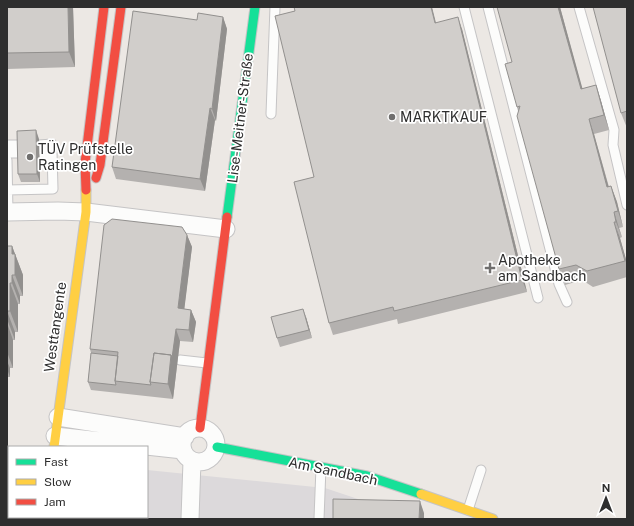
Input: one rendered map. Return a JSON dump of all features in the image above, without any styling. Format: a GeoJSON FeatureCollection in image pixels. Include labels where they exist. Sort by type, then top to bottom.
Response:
{"type":"FeatureCollection","features":[{"type":"Feature","properties":{"kind":"street","name":"Westtangente"},"geometry":{"type":"LineString","coordinates":[[86,212],[85,163],[104,7]]}},
{"type":"Feature","properties":{"kind":"street","name":"Westtangente"},"geometry":{"type":"LineString","coordinates":[[55,442],[86,212],[100,165],[122,7]]}},
{"type":"Feature","properties":{"kind":"street","name":"Lise-Meitner-Straße"},"geometry":{"type":"LineString","coordinates":[[200,428],[207,363],[255,7]]}},
{"type":"Feature","properties":{"kind":"street"},"geometry":{"type":"LineString","coordinates":[[8,212],[58,210],[86,212],[226,229]]}},
{"type":"Feature","properties":{"kind":"street"},"geometry":{"type":"LineString","coordinates":[[58,417],[186,449],[198,462],[210,459],[217,447],[213,435],[200,428],[189,432],[186,449],[190,519]]}},
{"type":"Feature","properties":{"kind":"street"},"geometry":{"type":"LineString","coordinates":[[55,442],[145,446]]}},
{"type":"Feature","properties":{"kind":"street"},"geometry":{"type":"LineString","coordinates":[[148,446],[186,449]]}},
{"type":"Feature","properties":{"kind":"street","name":"Am Sandbach"},"geometry":{"type":"LineString","coordinates":[[217,447],[367,476],[493,519]]}},
{"type":"Feature","properties":{"kind":"lane"},"geometry":{"type":"LineString","coordinates":[[271,114],[275,7]]}},
{"type":"Feature","properties":{"kind":"lane"},"geometry":{"type":"LineString","coordinates":[[464,7],[538,298]]}},
{"type":"Feature","properties":{"kind":"lane"},"geometry":{"type":"LineString","coordinates":[[488,7],[559,284],[567,302]]}},
{"type":"Feature","properties":{"kind":"lane"},"geometry":{"type":"LineString","coordinates":[[579,7],[614,130],[613,145],[627,205]]}},
{"type":"Feature","properties":{"kind":"lane"},"geometry":{"type":"LineString","coordinates":[[7,145],[20,153]]}},
{"type":"Feature","properties":{"kind":"lane"},"geometry":{"type":"LineString","coordinates":[[7,153],[20,153]]}},
{"type":"Feature","properties":{"kind":"lane"},"geometry":{"type":"LineString","coordinates":[[8,212],[7,161],[20,153]]}},
{"type":"Feature","properties":{"kind":"lane"},"geometry":{"type":"LineString","coordinates":[[8,190],[53,189],[53,157],[39,153]]}},
{"type":"Feature","properties":{"kind":"lane"},"geometry":{"type":"LineString","coordinates":[[180,360],[207,363]]}},
{"type":"Feature","properties":{"kind":"lane"},"geometry":{"type":"LineString","coordinates":[[319,519],[321,467]]}},
{"type":"Feature","properties":{"kind":"lane"},"geometry":{"type":"LineString","coordinates":[[468,510],[481,470]]}},
{"type":"Feature","properties":{"kind":"shaded area"},"geometry":{"type":"Polygon","coordinates":[[[148,470],[325,488],[418,519],[60,519],[148,518],[148,470]]]}},
{"type":"Feature","properties":{"kind":"building"},"geometry":{"type":"Polygon","coordinates":[[[7,7],[68,7],[69,52],[7,53],[7,7]]]}},
{"type":"Feature","properties":{"kind":"building","name":"MARKTKAUF"},"geometry":{"type":"Polygon","coordinates":[[[294,7],[431,7],[435,23],[458,17],[522,280],[394,311],[393,307],[329,323],[294,182],[314,177],[275,16],[295,11],[294,7]]]}},
{"type":"Feature","properties":{"kind":"building"},"geometry":{"type":"Polygon","coordinates":[[[497,7],[558,7],[581,89],[596,85],[604,115],[589,119],[607,187],[611,186],[618,211],[614,212],[616,222],[614,222],[625,261],[587,271],[576,265],[559,269],[517,116],[520,106],[517,107],[505,64],[512,62],[497,7]]]}},
{"type":"Feature","properties":{"kind":"building"},"geometry":{"type":"Polygon","coordinates":[[[593,7],[627,7],[627,111],[621,113],[593,7]]]}},
{"type":"Feature","properties":{"kind":"building"},"geometry":{"type":"Polygon","coordinates":[[[133,11],[197,20],[198,13],[223,17],[212,109],[210,108],[200,179],[112,167],[133,11]]]}},
{"type":"Feature","properties":{"kind":"building","name":"TÜV Prüfstelle Ratingen"},"geometry":{"type":"Polygon","coordinates":[[[36,130],[37,174],[18,174],[17,131],[36,130]]]}},
{"type":"Feature","properties":{"kind":"building"},"geometry":{"type":"Polygon","coordinates":[[[112,219],[182,227],[187,235],[178,308],[191,310],[189,330],[176,329],[172,358],[171,355],[154,353],[150,382],[151,385],[115,381],[118,352],[90,349],[104,225],[112,219]]]}},
{"type":"Feature","properties":{"kind":"building"},"geometry":{"type":"Polygon","coordinates":[[[7,246],[12,246],[12,254],[15,254],[15,275],[12,275],[12,283],[10,283],[10,311],[7,311],[7,246]]]}},
{"type":"Feature","properties":{"kind":"building"},"geometry":{"type":"Polygon","coordinates":[[[303,309],[309,330],[277,338],[271,317],[303,309]]]}},
{"type":"Feature","properties":{"kind":"building"},"geometry":{"type":"Polygon","coordinates":[[[91,353],[118,356],[115,381],[116,385],[88,382],[91,353]]]}},
{"type":"Feature","properties":{"kind":"building"},"geometry":{"type":"Polygon","coordinates":[[[154,353],[171,355],[168,384],[150,382],[154,353]]]}},
{"type":"Feature","properties":{"kind":"building"},"geometry":{"type":"Polygon","coordinates":[[[333,499],[420,501],[419,519],[333,519],[333,499]]]}},
{"type":"Feature","properties":{"kind":"traffic: fast"},"geometry":{"type":"LineString","coordinates":[[227,217],[255,7]]}},
{"type":"Feature","properties":{"kind":"traffic: fast"},"geometry":{"type":"LineString","coordinates":[[217,447],[367,476],[421,494]]}},
{"type":"Feature","properties":{"kind":"traffic: slow"},"geometry":{"type":"LineString","coordinates":[[54,446],[86,212],[86,190]]}},
{"type":"Feature","properties":{"kind":"traffic: slow"},"geometry":{"type":"LineString","coordinates":[[421,494],[493,519]]}},
{"type":"Feature","properties":{"kind":"traffic: jam"},"geometry":{"type":"LineString","coordinates":[[86,190],[85,163],[104,7]]}},
{"type":"Feature","properties":{"kind":"traffic: jam"},"geometry":{"type":"LineString","coordinates":[[96,178],[100,165],[121,7]]}},
{"type":"Feature","properties":{"kind":"traffic: jam"},"geometry":{"type":"LineString","coordinates":[[200,428],[227,217]]}},
{"type":"Feature","properties":{"kind":"place","name":"MARKTKAUF"},"geometry":{"type":"Point","coordinates":[392,117]}},
{"type":"Feature","properties":{"kind":"place","name":"TÜV Prüfstelle Ratingen"},"geometry":{"type":"Point","coordinates":[30,157]}},
{"type":"Feature","properties":{"kind":"place","name":"Apotheke am Sandbach"},"geometry":{"type":"Point","coordinates":[490,268]}}]}
